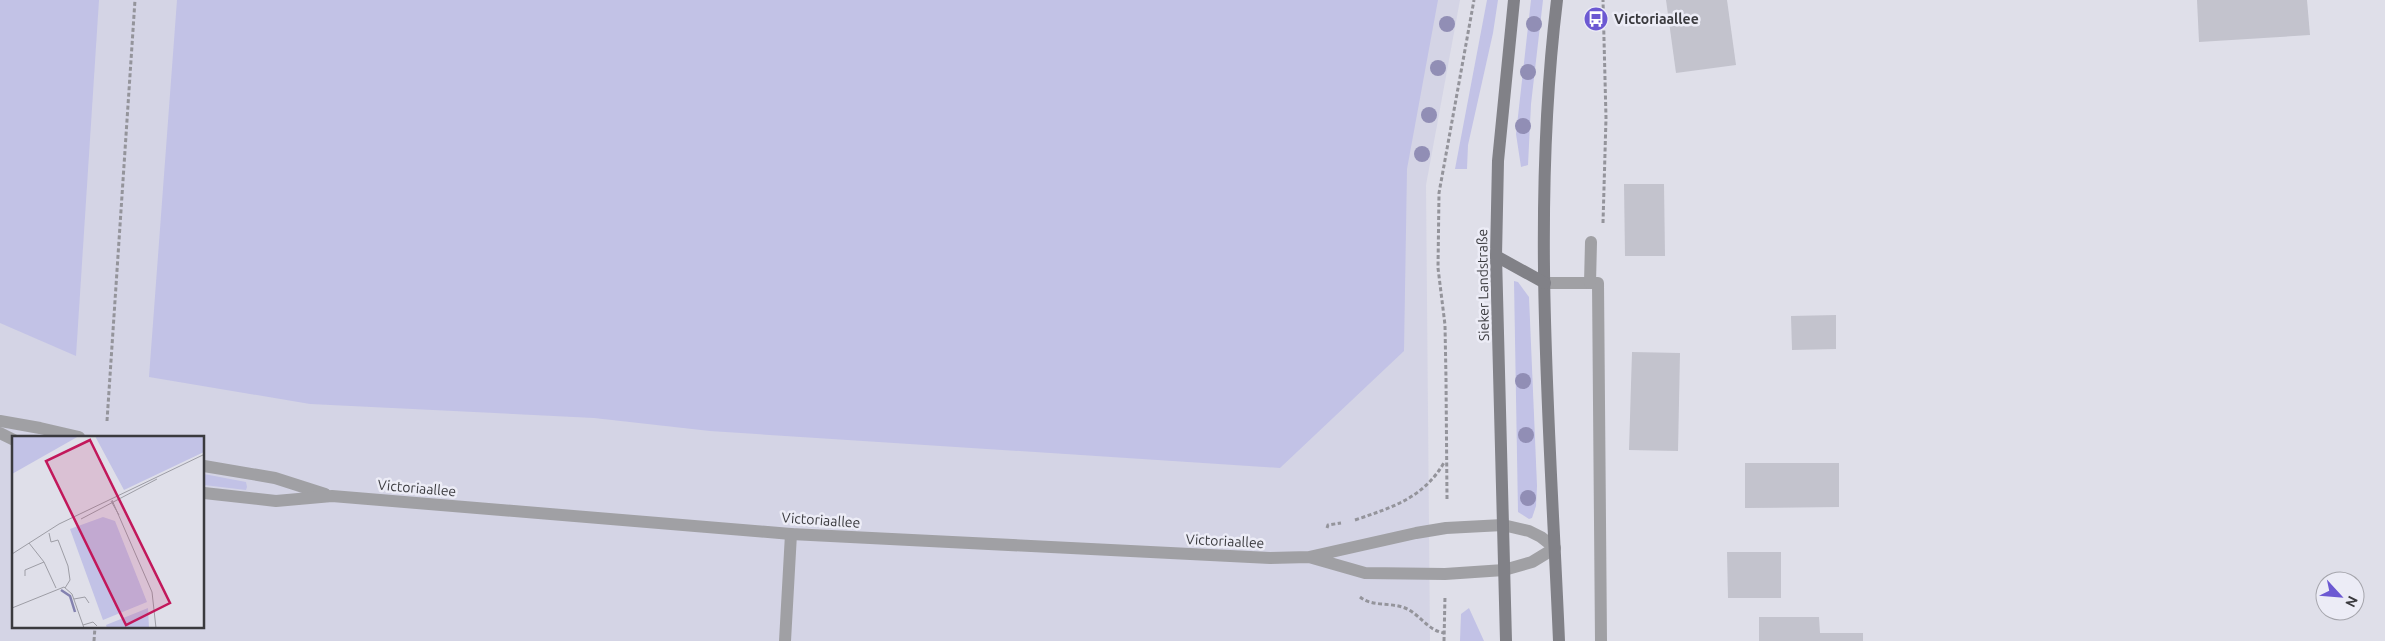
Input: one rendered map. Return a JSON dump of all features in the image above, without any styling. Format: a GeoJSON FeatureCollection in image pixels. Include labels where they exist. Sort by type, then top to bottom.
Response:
{"type":"FeatureCollection","features":[{"type":"Feature","properties":{"kind":"main road","name":"Sieker Landstraße"},"geometry":{"type":"LineString","coordinates":[[1506,641],[1496,256],[1498,161],[1514,0]]}},
{"type":"Feature","properties":{"kind":"main road"},"geometry":{"type":"LineString","coordinates":[[1557,0],[1546,119],[1545,283],[1559,641]]}},
{"type":"Feature","properties":{"kind":"main road"},"geometry":{"type":"LineString","coordinates":[[1496,256],[1545,283]]}},
{"type":"Feature","properties":{"kind":"street"},"geometry":{"type":"LineString","coordinates":[[1590,283],[1591,242]]}},
{"type":"Feature","properties":{"kind":"street"},"geometry":{"type":"LineString","coordinates":[[1545,283],[1598,283],[1600,641]]}},
{"type":"Feature","properties":{"kind":"street"},"geometry":{"type":"LineString","coordinates":[[0,421],[75,436]]}},
{"type":"Feature","properties":{"kind":"street"},"geometry":{"type":"LineString","coordinates":[[0,433],[12,439]]}},
{"type":"Feature","properties":{"kind":"street","name":"Victoriaallee"},"geometry":{"type":"LineString","coordinates":[[205,466],[275,478],[332,496]]}},
{"type":"Feature","properties":{"kind":"street","name":"Victoriaallee"},"geometry":{"type":"LineString","coordinates":[[205,493],[276,501],[332,496],[791,534],[1260,557],[1309,557],[1446,528],[1503,525],[1529,531],[1541,537],[1555,548],[1532,562],[1504,570],[1445,574],[1365,573],[1309,557]]}},
{"type":"Feature","properties":{"kind":"street"},"geometry":{"type":"LineString","coordinates":[[785,640],[791,534]]}},
{"type":"Feature","properties":{"kind":"path"},"geometry":{"type":"LineString","coordinates":[[107,421],[135,0]]}},
{"type":"Feature","properties":{"kind":"path"},"geometry":{"type":"LineString","coordinates":[[1447,499],[1445,462],[1445,325],[1438,268],[1439,193],[1474,0]]}},
{"type":"Feature","properties":{"kind":"path"},"geometry":{"type":"LineString","coordinates":[[1591,242],[1604,222],[1606,118],[1603,0]]}},
{"type":"Feature","properties":{"kind":"path"},"geometry":{"type":"LineString","coordinates":[[1353,521],[1384,510],[1422,491],[1432,482],[1445,462]]}},
{"type":"Feature","properties":{"kind":"path"},"geometry":{"type":"LineString","coordinates":[[1309,557],[1328,525],[1345,522]]}},
{"type":"Feature","properties":{"kind":"path"},"geometry":{"type":"LineString","coordinates":[[1444,641],[1445,596]]}},
{"type":"Feature","properties":{"kind":"path"},"geometry":{"type":"LineString","coordinates":[[94,641],[95,628]]}},
{"type":"Feature","properties":{"kind":"shaded area"},"geometry":{"type":"Polygon","coordinates":[[[0,0],[1460,0],[1426,185],[1430,641],[0,641],[0,0]]]}},
{"type":"Feature","properties":{"kind":"shaded area"},"geometry":{"type":"Polygon","coordinates":[[[0,0],[99,0],[76,356],[0,323],[0,0]]]}},
{"type":"Feature","properties":{"kind":"shaded area"},"geometry":{"type":"Polygon","coordinates":[[[177,0],[1438,0],[1407,169],[1404,351],[1280,468],[710,431],[594,418],[310,404],[149,377],[177,0]]]}},
{"type":"Feature","properties":{"kind":"shaded area"},"geometry":{"type":"Polygon","coordinates":[[[1487,0],[1498,0],[1493,33],[1468,145],[1467,169],[1455,169],[1487,0]]]}},
{"type":"Feature","properties":{"kind":"shaded area"},"geometry":{"type":"Polygon","coordinates":[[[1531,0],[1543,0],[1531,104],[1528,165],[1521,167],[1516,134],[1531,0]]]}},
{"type":"Feature","properties":{"kind":"shaded area"},"geometry":{"type":"Polygon","coordinates":[[[1514,281],[1518,282],[1529,297],[1537,486],[1536,506],[1532,518],[1529,519],[1518,512],[1514,281]]]}},
{"type":"Feature","properties":{"kind":"shaded area"},"geometry":{"type":"Polygon","coordinates":[[[205,474],[246,482],[246,490],[205,485],[205,474]]]}},
{"type":"Feature","properties":{"kind":"shaded area"},"geometry":{"type":"Polygon","coordinates":[[[1469,608],[1484,641],[1460,641],[1461,614],[1469,608]]]}},
{"type":"Feature","properties":{"kind":"building"},"geometry":{"type":"Polygon","coordinates":[[[1666,0],[1727,0],[1736,65],[1676,73],[1666,0]]]}},
{"type":"Feature","properties":{"kind":"building"},"geometry":{"type":"Polygon","coordinates":[[[2197,0],[2307,0],[2310,35],[2199,42],[2197,0]]]}},
{"type":"Feature","properties":{"kind":"building"},"geometry":{"type":"Polygon","coordinates":[[[1624,184],[1664,184],[1665,256],[1625,256],[1624,184]]]}},
{"type":"Feature","properties":{"kind":"building"},"geometry":{"type":"Polygon","coordinates":[[[1836,315],[1836,349],[1792,350],[1791,316],[1836,315]]]}},
{"type":"Feature","properties":{"kind":"building"},"geometry":{"type":"Polygon","coordinates":[[[1632,352],[1680,353],[1678,451],[1629,450],[1632,352]]]}},
{"type":"Feature","properties":{"kind":"building"},"geometry":{"type":"Polygon","coordinates":[[[1745,463],[1839,463],[1839,507],[1745,508],[1745,463]]]}},
{"type":"Feature","properties":{"kind":"building"},"geometry":{"type":"Polygon","coordinates":[[[1727,552],[1781,552],[1781,598],[1728,598],[1727,552]]]}},
{"type":"Feature","properties":{"kind":"building"},"geometry":{"type":"Polygon","coordinates":[[[1759,617],[1819,617],[1820,633],[1863,633],[1863,641],[1759,641],[1759,617]]]}},
{"type":"Feature","properties":{"kind":"place","name":"Victoriaallee"},"geometry":{"type":"Point","coordinates":[1596,19]}}]}
